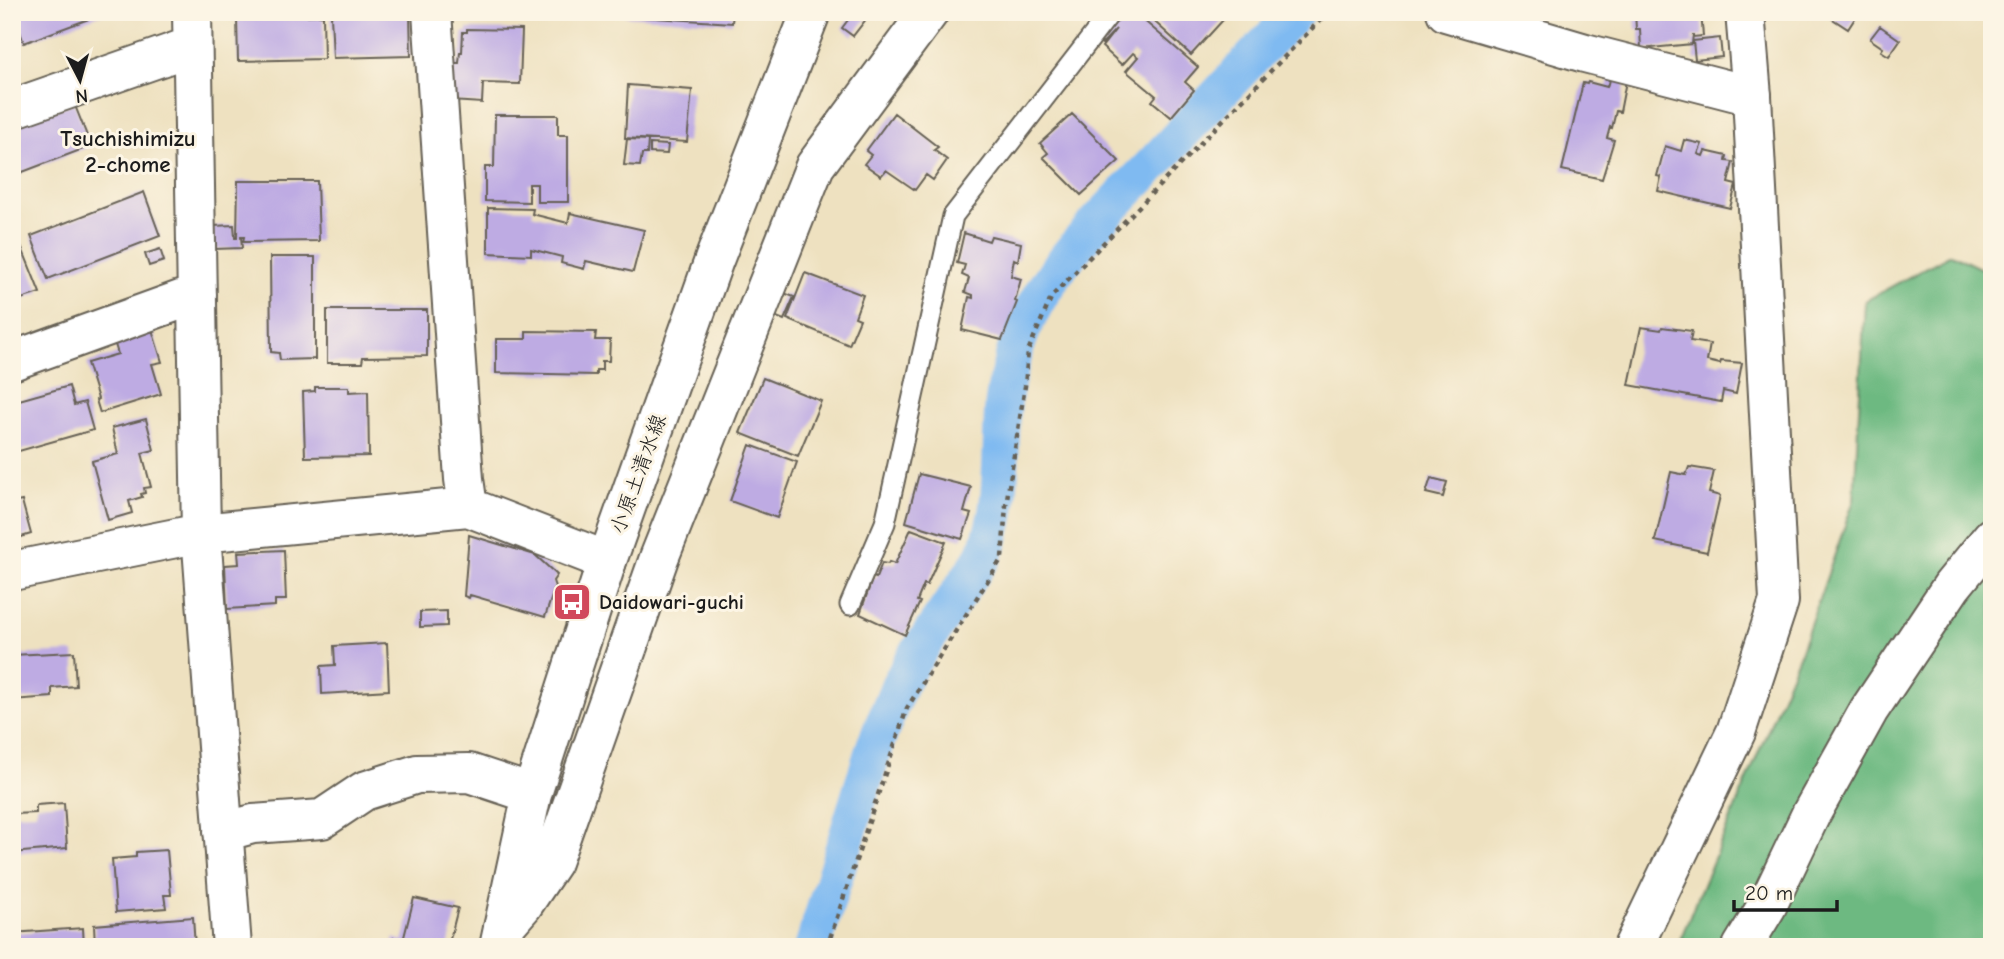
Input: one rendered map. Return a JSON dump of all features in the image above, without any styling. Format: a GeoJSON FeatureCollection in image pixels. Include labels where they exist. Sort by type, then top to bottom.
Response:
{"type":"FeatureCollection","features":[{"type":"Feature","properties":{"kind":"street"},"geometry":{"type":"LineString","coordinates":[[432,12],[468,507]]}},
{"type":"Feature","properties":{"kind":"street","name":"小原土清水線"},"geometry":{"type":"LineString","coordinates":[[501,937],[532,794],[607,561],[714,260],[811,12]]}},
{"type":"Feature","properties":{"kind":"street"},"geometry":{"type":"LineString","coordinates":[[501,937],[552,862],[659,558],[815,166],[929,12]]}},
{"type":"Feature","properties":{"kind":"street"},"geometry":{"type":"LineString","coordinates":[[1446,12],[1523,24],[1585,53],[1752,96]]}},
{"type":"Feature","properties":{"kind":"street"},"geometry":{"type":"LineString","coordinates":[[1633,947],[1736,732],[1779,601],[1752,96],[1745,12]]}},
{"type":"Feature","properties":{"kind":"street"},"geometry":{"type":"LineString","coordinates":[[12,109],[192,29],[201,533],[232,947]]}},
{"type":"Feature","properties":{"kind":"street"},"geometry":{"type":"LineString","coordinates":[[12,361],[197,294]]}},
{"type":"Feature","properties":{"kind":"street"},"geometry":{"type":"LineString","coordinates":[[12,570],[201,533],[468,507],[607,561]]}},
{"type":"Feature","properties":{"kind":"street"},"geometry":{"type":"LineString","coordinates":[[1742,947],[1767,906],[1811,814],[1869,710],[1952,586],[1992,537]]}},
{"type":"Feature","properties":{"kind":"street"},"geometry":{"type":"LineString","coordinates":[[223,832],[253,824],[321,819],[364,791],[417,774],[469,774],[532,794]]}},
{"type":"Feature","properties":{"kind":"lane"},"geometry":{"type":"LineString","coordinates":[[850,605],[885,523],[953,216],[1111,12]]}},
{"type":"Feature","properties":{"kind":"path"},"geometry":{"type":"LineString","coordinates":[[827,947],[907,708],[1002,558],[1006,505],[1028,351],[1052,296],[1328,12]]}},
{"type":"Feature","properties":{"kind":"green space"},"geometry":{"type":"Polygon","coordinates":[[[1951,254],[1992,274],[1992,947],[1677,947],[1799,656],[1854,500],[1865,301],[1951,254]]]}},
{"type":"Feature","properties":{"kind":"building"},"geometry":{"type":"Polygon","coordinates":[[[13,12],[105,12],[105,13],[24,43],[13,12]]]}},
{"type":"Feature","properties":{"kind":"building"},"geometry":{"type":"Polygon","coordinates":[[[625,12],[733,12],[732,23],[625,16],[625,12]]]}},
{"type":"Feature","properties":{"kind":"building"},"geometry":{"type":"Polygon","coordinates":[[[854,12],[870,14],[853,36],[842,28],[854,12]]]}},
{"type":"Feature","properties":{"kind":"building"},"geometry":{"type":"Polygon","coordinates":[[[1120,12],[1134,12],[1198,67],[1185,82],[1194,90],[1171,117],[1152,101],[1156,96],[1126,71],[1138,57],[1133,53],[1122,65],[1102,47],[1116,29],[1102,44],[1098,41],[1120,12]]]}},
{"type":"Feature","properties":{"kind":"building"},"geometry":{"type":"Polygon","coordinates":[[[1144,12],[1215,12],[1223,20],[1191,55],[1144,12]]]}},
{"type":"Feature","properties":{"kind":"building"},"geometry":{"type":"Polygon","coordinates":[[[1635,12],[1701,12],[1703,36],[1693,37],[1693,34],[1692,44],[1641,49],[1640,29],[1636,29],[1635,12]]]}},
{"type":"Feature","properties":{"kind":"building"},"geometry":{"type":"Polygon","coordinates":[[[1822,12],[1859,12],[1848,29],[1822,12]]]}},
{"type":"Feature","properties":{"kind":"building"},"geometry":{"type":"Polygon","coordinates":[[[410,14],[411,56],[333,58],[331,15],[410,14]]]}},
{"type":"Feature","properties":{"kind":"building"},"geometry":{"type":"Polygon","coordinates":[[[323,15],[324,59],[238,61],[237,18],[323,15]]]}},
{"type":"Feature","properties":{"kind":"building"},"geometry":{"type":"Polygon","coordinates":[[[1880,26],[1900,40],[1889,56],[1870,39],[1880,26]]]}},
{"type":"Feature","properties":{"kind":"building"},"geometry":{"type":"Polygon","coordinates":[[[467,29],[522,30],[520,84],[483,83],[482,103],[451,101],[452,63],[459,63],[463,32],[467,32],[467,29]]]}},
{"type":"Feature","properties":{"kind":"building"},"geometry":{"type":"Polygon","coordinates":[[[1720,38],[1722,57],[1695,60],[1693,41],[1720,38]]]}},
{"type":"Feature","properties":{"kind":"building"},"geometry":{"type":"Polygon","coordinates":[[[1611,73],[1627,76],[1620,112],[1616,111],[1607,138],[1614,140],[1602,179],[1562,170],[1583,83],[1607,87],[1611,73]]]}},
{"type":"Feature","properties":{"kind":"building"},"geometry":{"type":"Polygon","coordinates":[[[628,85],[692,90],[687,142],[625,138],[628,85]]]}},
{"type":"Feature","properties":{"kind":"building"},"geometry":{"type":"Polygon","coordinates":[[[74,103],[91,146],[12,176],[12,126],[74,103]]]}},
{"type":"Feature","properties":{"kind":"building"},"geometry":{"type":"Polygon","coordinates":[[[894,113],[938,147],[934,150],[947,160],[933,180],[926,175],[915,190],[886,170],[881,176],[864,164],[871,155],[866,151],[894,113]]]}},
{"type":"Feature","properties":{"kind":"building"},"geometry":{"type":"Polygon","coordinates":[[[1072,114],[1119,161],[1081,195],[1043,157],[1048,153],[1040,143],[1072,114]]]}},
{"type":"Feature","properties":{"kind":"building"},"geometry":{"type":"Polygon","coordinates":[[[495,115],[558,115],[558,135],[568,135],[568,202],[537,202],[537,184],[529,184],[529,202],[485,201],[485,167],[494,167],[495,115]]]}},
{"type":"Feature","properties":{"kind":"building"},"geometry":{"type":"Polygon","coordinates":[[[627,139],[648,140],[647,154],[642,154],[640,166],[624,165],[627,139]]]}},
{"type":"Feature","properties":{"kind":"building"},"geometry":{"type":"Polygon","coordinates":[[[1684,140],[1702,144],[1698,154],[1703,156],[1705,151],[1727,156],[1726,161],[1733,162],[1728,183],[1736,185],[1730,208],[1658,191],[1661,177],[1657,176],[1665,146],[1681,151],[1684,140]]]}},
{"type":"Feature","properties":{"kind":"building"},"geometry":{"type":"Polygon","coordinates":[[[650,144],[668,145],[667,154],[650,153],[650,144]]]}},
{"type":"Feature","properties":{"kind":"building"},"geometry":{"type":"Polygon","coordinates":[[[238,181],[317,181],[319,241],[243,242],[244,237],[241,237],[242,248],[214,249],[213,226],[234,225],[237,238],[238,181]]]}},
{"type":"Feature","properties":{"kind":"building"},"geometry":{"type":"Polygon","coordinates":[[[144,192],[160,236],[48,279],[31,236],[144,192]]]}},
{"type":"Feature","properties":{"kind":"building"},"geometry":{"type":"Polygon","coordinates":[[[488,208],[533,209],[532,214],[568,223],[570,213],[644,230],[633,272],[586,261],[584,269],[561,263],[562,257],[531,249],[531,255],[488,253],[488,208]]]}},
{"type":"Feature","properties":{"kind":"building"},"geometry":{"type":"Polygon","coordinates":[[[964,233],[989,241],[991,236],[1021,243],[1018,261],[1014,259],[1011,276],[1021,279],[1015,301],[1017,302],[1002,340],[962,330],[969,297],[973,298],[973,295],[965,292],[969,278],[962,275],[965,265],[957,263],[964,233]]]}},
{"type":"Feature","properties":{"kind":"building"},"geometry":{"type":"Polygon","coordinates":[[[20,243],[40,293],[12,302],[12,246],[20,243]]]}},
{"type":"Feature","properties":{"kind":"building"},"geometry":{"type":"Polygon","coordinates":[[[160,249],[164,261],[149,266],[145,254],[160,249]]]}},
{"type":"Feature","properties":{"kind":"building"},"geometry":{"type":"Polygon","coordinates":[[[270,257],[315,257],[315,359],[280,360],[279,353],[271,352],[270,257]]]}},
{"type":"Feature","properties":{"kind":"building"},"geometry":{"type":"Polygon","coordinates":[[[805,273],[863,295],[855,317],[860,319],[849,345],[787,319],[805,273]]]}},
{"type":"Feature","properties":{"kind":"building"},"geometry":{"type":"Polygon","coordinates":[[[784,293],[794,297],[784,320],[774,316],[784,293]]]}},
{"type":"Feature","properties":{"kind":"building"},"geometry":{"type":"Polygon","coordinates":[[[327,310],[427,310],[427,356],[363,357],[362,363],[327,363],[327,310]]]}},
{"type":"Feature","properties":{"kind":"building"},"geometry":{"type":"Polygon","coordinates":[[[151,326],[162,362],[152,364],[161,394],[100,413],[87,363],[118,354],[113,338],[151,326]]]}},
{"type":"Feature","properties":{"kind":"building"},"geometry":{"type":"Polygon","coordinates":[[[1641,327],[1692,331],[1690,341],[1710,344],[1707,361],[1720,364],[1721,361],[1742,363],[1736,394],[1723,391],[1721,402],[1629,385],[1641,327]]]}},
{"type":"Feature","properties":{"kind":"building"},"geometry":{"type":"Polygon","coordinates":[[[526,331],[596,332],[595,340],[610,340],[609,361],[602,361],[602,370],[596,370],[596,375],[496,373],[496,339],[526,339],[526,331]]]}},
{"type":"Feature","properties":{"kind":"building"},"geometry":{"type":"Polygon","coordinates":[[[763,378],[821,401],[798,456],[740,433],[763,378]]]}},
{"type":"Feature","properties":{"kind":"building"},"geometry":{"type":"Polygon","coordinates":[[[69,386],[74,405],[85,402],[93,430],[12,453],[12,402],[69,386]]]}},
{"type":"Feature","properties":{"kind":"building"},"geometry":{"type":"Polygon","coordinates":[[[315,387],[349,387],[349,392],[368,391],[369,456],[305,457],[303,392],[315,391],[315,387]]]}},
{"type":"Feature","properties":{"kind":"building"},"geometry":{"type":"Polygon","coordinates":[[[146,419],[154,450],[142,453],[151,487],[144,488],[142,497],[129,501],[132,513],[108,520],[92,461],[118,454],[112,428],[146,419]]]}},
{"type":"Feature","properties":{"kind":"building"},"geometry":{"type":"Polygon","coordinates":[[[750,445],[797,462],[777,518],[730,501],[750,445]]]}},
{"type":"Feature","properties":{"kind":"building"},"geometry":{"type":"Polygon","coordinates":[[[1689,467],[1714,471],[1709,493],[1720,496],[1707,552],[1655,541],[1671,472],[1686,475],[1689,467]]]}},
{"type":"Feature","properties":{"kind":"building"},"geometry":{"type":"Polygon","coordinates":[[[919,474],[971,487],[964,512],[971,514],[962,539],[906,522],[919,474]]]}},
{"type":"Feature","properties":{"kind":"building"},"geometry":{"type":"Polygon","coordinates":[[[1431,478],[1447,482],[1443,497],[1426,493],[1431,478]]]}},
{"type":"Feature","properties":{"kind":"building"},"geometry":{"type":"Polygon","coordinates":[[[22,501],[31,534],[18,538],[15,528],[18,525],[12,527],[12,503],[22,501]]]}},
{"type":"Feature","properties":{"kind":"building"},"geometry":{"type":"Polygon","coordinates":[[[911,529],[946,542],[927,585],[924,584],[917,601],[920,602],[905,635],[860,614],[873,577],[876,578],[882,563],[895,564],[911,529]]]}},
{"type":"Feature","properties":{"kind":"building"},"geometry":{"type":"Polygon","coordinates":[[[469,535],[535,555],[557,575],[553,581],[555,587],[545,617],[470,595],[469,598],[464,596],[469,535]]]}},
{"type":"Feature","properties":{"kind":"building"},"geometry":{"type":"Polygon","coordinates":[[[284,550],[286,600],[275,600],[275,606],[227,609],[225,565],[239,564],[238,552],[284,550]]]}},
{"type":"Feature","properties":{"kind":"building"},"geometry":{"type":"Polygon","coordinates":[[[447,611],[447,626],[420,627],[420,612],[447,611]]]}},
{"type":"Feature","properties":{"kind":"building"},"geometry":{"type":"Polygon","coordinates":[[[387,643],[389,690],[322,694],[321,666],[335,665],[334,646],[387,643]]]}},
{"type":"Feature","properties":{"kind":"building"},"geometry":{"type":"Polygon","coordinates":[[[74,652],[76,686],[52,688],[52,697],[12,700],[12,655],[74,652]]]}},
{"type":"Feature","properties":{"kind":"building"},"geometry":{"type":"Polygon","coordinates":[[[64,803],[67,848],[12,853],[12,814],[36,813],[36,805],[64,803]]]}},
{"type":"Feature","properties":{"kind":"building"},"geometry":{"type":"Polygon","coordinates":[[[167,850],[171,895],[164,895],[166,908],[116,912],[112,859],[136,857],[136,852],[167,850]]]}},
{"type":"Feature","properties":{"kind":"building"},"geometry":{"type":"Polygon","coordinates":[[[414,898],[458,908],[448,947],[391,947],[394,938],[403,941],[414,898]]]}},
{"type":"Feature","properties":{"kind":"building"},"geometry":{"type":"Polygon","coordinates":[[[193,917],[195,947],[95,947],[94,925],[193,917]]]}},
{"type":"Feature","properties":{"kind":"building"},"geometry":{"type":"Polygon","coordinates":[[[83,928],[84,947],[12,947],[12,933],[83,928]]]}},
{"type":"Feature","properties":{"kind":"waterway"},"geometry":{"type":"LineString","coordinates":[[813,947],[875,745],[899,685],[983,557],[990,539],[998,502],[1005,391],[1026,321],[1074,248],[1296,12]]}},
{"type":"Feature","properties":{"kind":"place","name":"Daidowari-guchi"},"geometry":{"type":"Point","coordinates":[572,602]}},
{"type":"Feature","properties":{"kind":"district","name":"Tsuchishimizu 2-chome"},"geometry":{"type":"Point","coordinates":[128,151]}}]}
